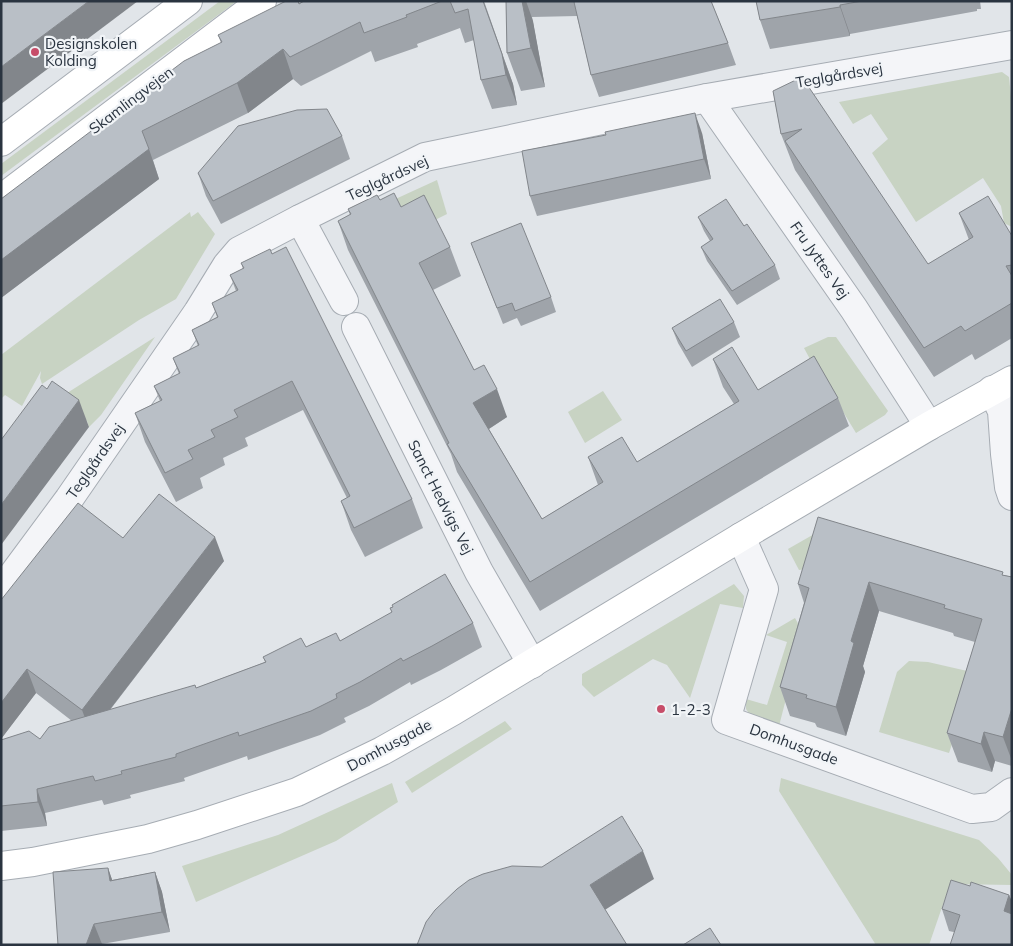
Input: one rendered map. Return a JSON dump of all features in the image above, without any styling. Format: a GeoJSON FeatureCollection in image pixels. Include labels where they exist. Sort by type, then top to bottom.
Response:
{"type":"FeatureCollection","features":[{"type":"Feature","properties":{"kind":"street"},"geometry":{"type":"LineString","coordinates":[[1,142],[188,1]]}},
{"type":"Feature","properties":{"kind":"street","name":"Skamlingvejen"},"geometry":{"type":"LineString","coordinates":[[1,199],[262,1]]}},
{"type":"Feature","properties":{"kind":"street","name":"Teglgårdsvej"},"geometry":{"type":"LineString","coordinates":[[1,591],[69,499],[198,312],[227,265],[239,251],[425,157],[708,98],[1012,45]]}},
{"type":"Feature","properties":{"kind":"street","name":"Fru Jyttes Vej"},"geometry":{"type":"LineString","coordinates":[[708,98],[854,309],[929,426]]}},
{"type":"Feature","properties":{"kind":"street"},"geometry":{"type":"LineString","coordinates":[[300,219],[344,301]]}},
{"type":"Feature","properties":{"kind":"street","name":"Sanct Hedvigs Vej"},"geometry":{"type":"LineString","coordinates":[[356,327],[479,572],[532,664]]}},
{"type":"Feature","properties":{"kind":"street"},"geometry":{"type":"LineString","coordinates":[[1002,385],[1006,462],[1012,496]]}},
{"type":"Feature","properties":{"kind":"street","name":"Domhusgade"},"geometry":{"type":"LineString","coordinates":[[1,866],[33,862],[148,839],[198,825],[298,792],[382,751],[453,711],[741,537],[1002,385]]}},
{"type":"Feature","properties":{"kind":"street","name":"Domhusgade"},"geometry":{"type":"LineString","coordinates":[[741,537],[764,590],[726,720],[972,809],[991,808],[1012,792]]}},
{"type":"Feature","properties":{"kind":"green space"},"geometry":{"type":"Polygon","coordinates":[[[220,1],[237,1],[1,176],[1,164],[220,1]]]}},
{"type":"Feature","properties":{"kind":"green space"},"geometry":{"type":"Polygon","coordinates":[[[1002,72],[1009,77],[1012,107],[1012,227],[1004,223],[1001,206],[983,178],[916,222],[872,153],[888,139],[871,114],[853,124],[839,102],[1002,72]]]}},
{"type":"Feature","properties":{"kind":"green space"},"geometry":{"type":"Polygon","coordinates":[[[437,180],[447,214],[415,230],[378,207],[437,180]]]}},
{"type":"Feature","properties":{"kind":"green space"},"geometry":{"type":"Polygon","coordinates":[[[190,212],[191,217],[198,212],[215,234],[176,299],[139,320],[42,384],[40,378],[41,371],[22,406],[5,395],[1,399],[1,355],[190,212]]]}},
{"type":"Feature","properties":{"kind":"green space"},"geometry":{"type":"Polygon","coordinates":[[[155,337],[101,415],[89,427],[87,421],[66,408],[64,395],[155,337]]]}},
{"type":"Feature","properties":{"kind":"green space"},"geometry":{"type":"Polygon","coordinates":[[[828,337],[836,337],[888,411],[885,415],[856,433],[825,382],[818,374],[804,348],[828,337]]]}},
{"type":"Feature","properties":{"kind":"green space"},"geometry":{"type":"Polygon","coordinates":[[[603,391],[622,420],[585,443],[568,412],[603,391]]]}},
{"type":"Feature","properties":{"kind":"green space"},"geometry":{"type":"Polygon","coordinates":[[[816,533],[819,567],[799,570],[788,549],[816,533]]]}},
{"type":"Feature","properties":{"kind":"green space"},"geometry":{"type":"Polygon","coordinates":[[[734,584],[744,596],[743,608],[720,604],[690,698],[667,665],[653,659],[594,697],[582,685],[582,674],[734,584]]]}},
{"type":"Feature","properties":{"kind":"green space"},"geometry":{"type":"Polygon","coordinates":[[[795,618],[803,633],[779,726],[750,715],[746,709],[746,699],[767,705],[787,642],[766,635],[795,618]]]}},
{"type":"Feature","properties":{"kind":"green space"},"geometry":{"type":"Polygon","coordinates":[[[909,661],[928,662],[976,673],[949,753],[879,732],[897,672],[909,661]]]}},
{"type":"Feature","properties":{"kind":"green space"},"geometry":{"type":"Polygon","coordinates":[[[505,721],[512,729],[412,793],[405,782],[505,721]]]}},
{"type":"Feature","properties":{"kind":"green space"},"geometry":{"type":"Polygon","coordinates":[[[781,778],[979,840],[1012,875],[1012,885],[950,884],[929,945],[876,945],[779,791],[781,778]]]}},
{"type":"Feature","properties":{"kind":"green space"},"geometry":{"type":"Polygon","coordinates":[[[392,783],[398,802],[336,841],[196,902],[182,866],[278,835],[392,783]]]}},
{"type":"Feature","properties":{"kind":"building"},"geometry":{"type":"Polygon","coordinates":[[[1,1],[89,1],[1,67],[1,1]]]}},
{"type":"Feature","properties":{"kind":"building"},"geometry":{"type":"Polygon","coordinates":[[[286,1],[298,1],[299,4],[304,1],[442,1],[406,15],[407,17],[364,33],[360,22],[290,57],[283,49],[237,83],[142,131],[149,149],[1,260],[1,199],[184,61],[222,42],[218,35],[286,1]]]}},
{"type":"Feature","properties":{"kind":"building"},"geometry":{"type":"Polygon","coordinates":[[[450,1],[483,1],[502,54],[506,75],[481,80],[468,9],[455,13],[450,1]]]}},
{"type":"Feature","properties":{"kind":"building"},"geometry":{"type":"Polygon","coordinates":[[[506,1],[522,1],[531,48],[507,53],[506,1]]]}},
{"type":"Feature","properties":{"kind":"building"},"geometry":{"type":"Polygon","coordinates":[[[711,1],[728,43],[591,75],[574,2],[711,1]]]}},
{"type":"Feature","properties":{"kind":"building"},"geometry":{"type":"Polygon","coordinates":[[[756,1],[862,1],[840,5],[840,7],[760,20],[756,1]]]}},
{"type":"Feature","properties":{"kind":"building"},"geometry":{"type":"Polygon","coordinates":[[[802,77],[928,264],[973,237],[959,213],[988,196],[1012,236],[1012,265],[1006,266],[1012,276],[1012,303],[965,331],[961,326],[924,348],[785,141],[802,129],[781,134],[773,91],[802,77]]]}},
{"type":"Feature","properties":{"kind":"building"},"geometry":{"type":"Polygon","coordinates":[[[327,109],[342,136],[213,201],[198,173],[238,126],[297,110],[327,109]]]}},
{"type":"Feature","properties":{"kind":"building"},"geometry":{"type":"Polygon","coordinates":[[[695,113],[704,159],[530,196],[522,151],[606,135],[605,132],[695,113]]]}},
{"type":"Feature","properties":{"kind":"building"},"geometry":{"type":"Polygon","coordinates":[[[394,193],[401,207],[424,195],[450,247],[419,263],[474,370],[484,365],[497,389],[473,403],[542,519],[603,482],[588,457],[622,437],[637,462],[739,401],[713,359],[732,347],[758,390],[814,356],[838,398],[530,582],[447,444],[449,443],[338,221],[351,214],[348,209],[377,195],[380,200],[394,193]]]}},
{"type":"Feature","properties":{"kind":"building"},"geometry":{"type":"Polygon","coordinates":[[[726,199],[744,226],[747,224],[775,265],[732,291],[701,247],[713,239],[698,217],[726,199]]]}},
{"type":"Feature","properties":{"kind":"building"},"geometry":{"type":"Polygon","coordinates":[[[521,223],[551,297],[515,311],[512,303],[497,308],[471,243],[521,223]]]}},
{"type":"Feature","properties":{"kind":"building"},"geometry":{"type":"Polygon","coordinates":[[[286,247],[412,499],[354,528],[341,501],[350,496],[292,381],[234,410],[238,417],[211,430],[215,437],[188,450],[193,459],[165,473],[135,413],[162,400],[154,386],[180,373],[173,358],[199,345],[192,330],[218,317],[212,303],[238,290],[230,275],[244,268],[241,263],[270,249],[272,254],[286,247]]]}},
{"type":"Feature","properties":{"kind":"building"},"geometry":{"type":"Polygon","coordinates":[[[720,299],[734,322],[686,351],[672,328],[720,299]]]}},
{"type":"Feature","properties":{"kind":"building"},"geometry":{"type":"Polygon","coordinates":[[[52,381],[79,400],[1,505],[1,440],[42,385],[47,389],[52,381]]]}},
{"type":"Feature","properties":{"kind":"building"},"geometry":{"type":"Polygon","coordinates":[[[159,494],[215,537],[82,710],[27,669],[1,703],[1,600],[78,503],[123,538],[159,494]]]}},
{"type":"Feature","properties":{"kind":"building"},"geometry":{"type":"Polygon","coordinates":[[[818,517],[1003,572],[1002,575],[1012,577],[1012,708],[1003,737],[984,732],[981,744],[947,733],[982,619],[944,608],[945,605],[869,582],[851,641],[854,643],[836,707],[806,698],[807,695],[780,687],[809,588],[798,584],[818,517]]]}},
{"type":"Feature","properties":{"kind":"building"},"geometry":{"type":"Polygon","coordinates":[[[445,574],[473,623],[403,661],[401,658],[336,694],[337,698],[311,711],[239,736],[238,732],[176,754],[176,757],[121,771],[122,774],[95,781],[93,776],[37,789],[38,802],[1,806],[1,740],[29,731],[40,739],[49,727],[195,685],[196,688],[266,662],[263,657],[301,638],[306,647],[336,633],[340,641],[392,612],[390,608],[393,607],[392,605],[445,574]]]}},
{"type":"Feature","properties":{"kind":"building"},"geometry":{"type":"Polygon","coordinates":[[[622,816],[643,851],[590,885],[627,945],[417,945],[426,922],[435,910],[469,880],[512,866],[542,867],[622,816]]]}},
{"type":"Feature","properties":{"kind":"building"},"geometry":{"type":"Polygon","coordinates":[[[108,868],[110,881],[155,872],[162,912],[94,924],[86,945],[58,945],[53,872],[108,868]]]}},
{"type":"Feature","properties":{"kind":"building"},"geometry":{"type":"Polygon","coordinates":[[[951,880],[970,886],[971,882],[1009,895],[1004,911],[1012,914],[1012,945],[950,945],[960,915],[942,909],[951,880]]]}},
{"type":"Feature","properties":{"kind":"building"},"geometry":{"type":"Polygon","coordinates":[[[710,928],[721,945],[683,945],[710,928]]]}},
{"type":"Feature","properties":{"kind":"place","name":"Designskolen Kolding"},"geometry":{"type":"Point","coordinates":[35,52]}},
{"type":"Feature","properties":{"kind":"place","name":"1-2-3"},"geometry":{"type":"Point","coordinates":[661,709]}}]}
